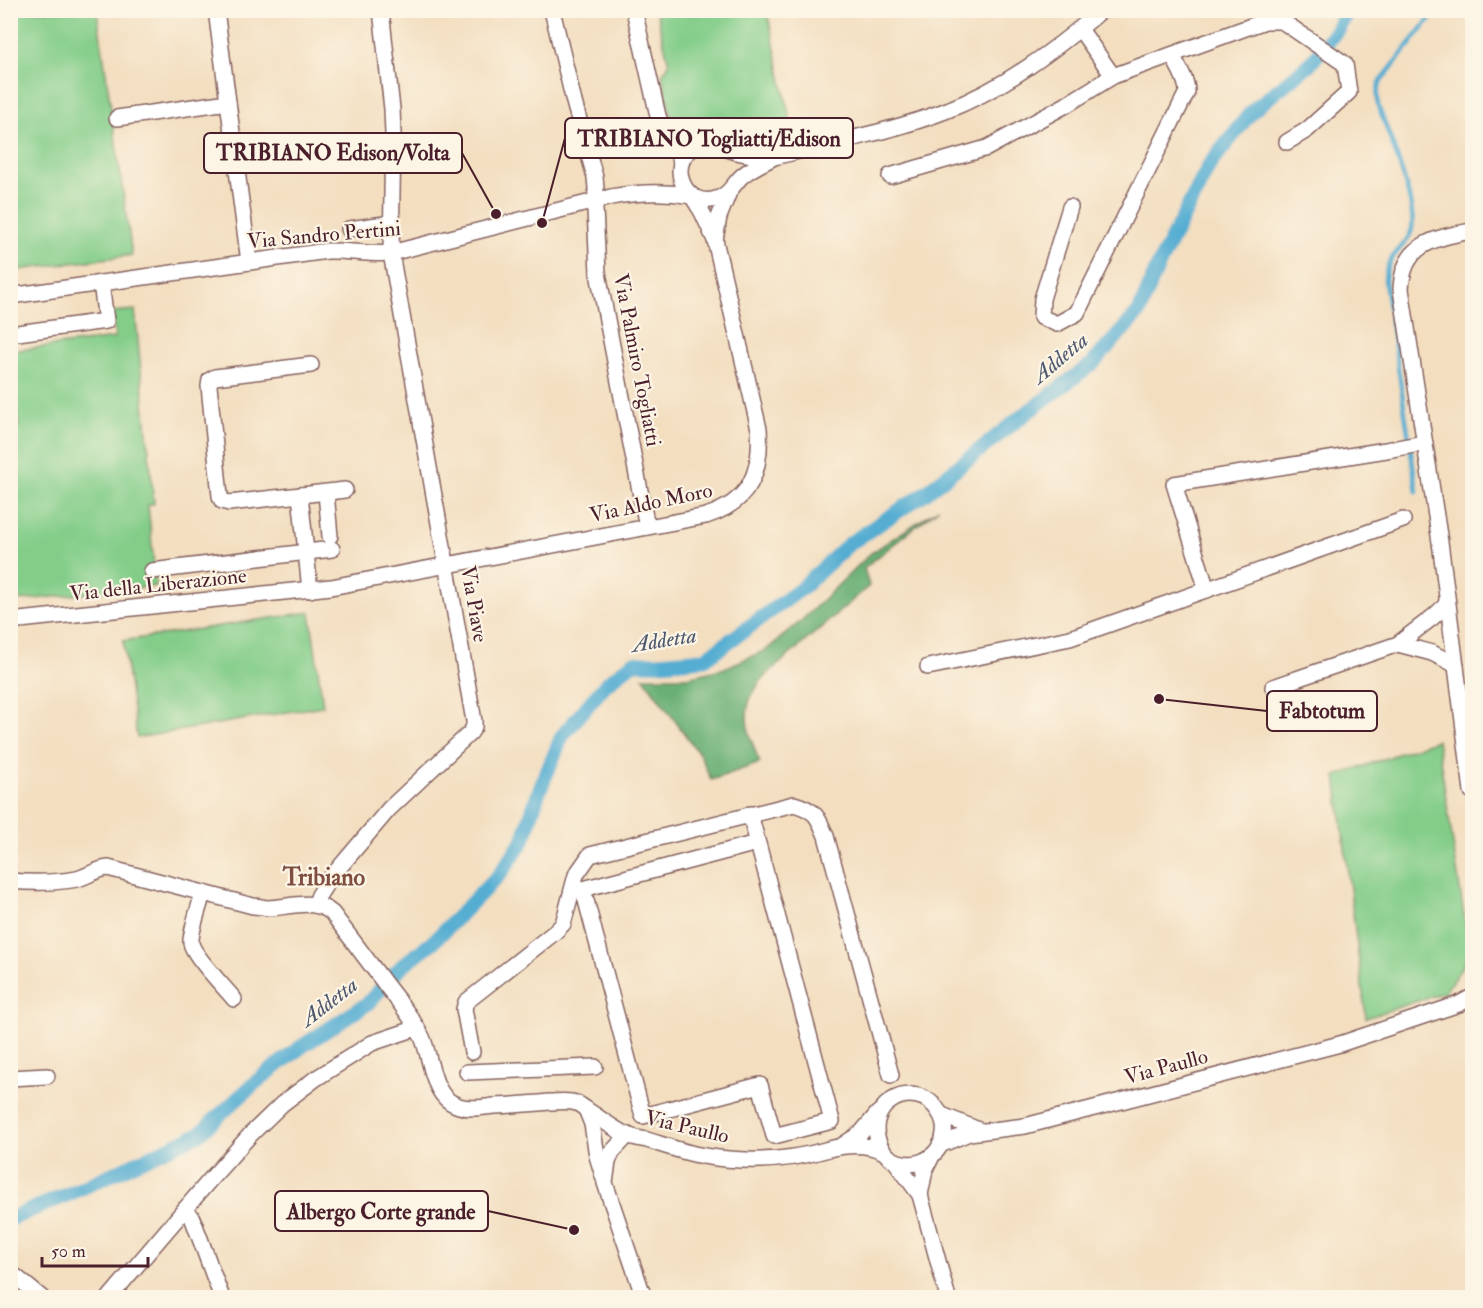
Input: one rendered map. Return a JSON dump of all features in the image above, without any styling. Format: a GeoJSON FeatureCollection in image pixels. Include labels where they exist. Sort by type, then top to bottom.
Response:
{"type":"FeatureCollection","features":[{"type":"Feature","properties":{"kind":"street"},"geometry":{"type":"LineString","coordinates":[[216,10],[249,262]]}},
{"type":"Feature","properties":{"kind":"street","name":"Via Piave"},"geometry":{"type":"LineString","coordinates":[[315,905],[328,881],[389,809],[474,727],[391,253],[392,109],[381,10]]}},
{"type":"Feature","properties":{"kind":"street","name":"Via Palmiro Togliatti"},"geometry":{"type":"LineString","coordinates":[[552,10],[595,177],[598,273],[647,527]]}},
{"type":"Feature","properties":{"kind":"street"},"geometry":{"type":"LineString","coordinates":[[634,10],[658,116],[664,132],[678,154],[683,185],[702,212],[715,240]]}},
{"type":"Feature","properties":{"kind":"street"},"geometry":{"type":"LineString","coordinates":[[692,196],[702,200],[722,197],[750,169],[774,157],[905,125],[948,110],[1037,61],[1102,10]]}},
{"type":"Feature","properties":{"kind":"street"},"geometry":{"type":"LineString","coordinates":[[890,176],[987,148],[1066,105],[1113,76],[1265,21],[1282,21],[1345,64],[1349,92],[1307,130],[1287,142]]}},
{"type":"Feature","properties":{"kind":"street"},"geometry":{"type":"LineString","coordinates":[[1080,29],[1113,76]]}},
{"type":"Feature","properties":{"kind":"street"},"geometry":{"type":"LineString","coordinates":[[1070,207],[1042,299],[1041,317],[1057,324],[1077,314],[1187,92],[1185,78],[1172,55]]}},
{"type":"Feature","properties":{"kind":"street"},"geometry":{"type":"LineString","coordinates":[[117,118],[228,102]]}},
{"type":"Feature","properties":{"kind":"street"},"geometry":{"type":"LineString","coordinates":[[681,167],[688,152],[698,146],[711,144],[756,156],[774,157]]}},
{"type":"Feature","properties":{"kind":"street"},"geometry":{"type":"LineString","coordinates":[[715,240],[721,209],[736,173],[732,157],[724,149]]}},
{"type":"Feature","properties":{"kind":"street","name":"Via Sandro Pertini"},"geometry":{"type":"LineString","coordinates":[[10,296],[327,251],[391,253],[596,200],[637,192],[668,180],[681,167]]}},
{"type":"Feature","properties":{"kind":"street","name":"Via Sandro Pertini"},"geometry":{"type":"LineString","coordinates":[[637,192],[668,192],[692,196]]}},
{"type":"Feature","properties":{"kind":"street"},"geometry":{"type":"LineString","coordinates":[[349,229],[392,223]]}},
{"type":"Feature","properties":{"kind":"street"},"geometry":{"type":"LineString","coordinates":[[1473,231],[1439,237],[1424,244],[1410,259],[1402,278],[1402,297],[1425,442],[1473,791]]}},
{"type":"Feature","properties":{"kind":"street","name":"Via Aldo Moro"},"geometry":{"type":"LineString","coordinates":[[446,566],[706,516],[721,511],[735,502],[746,490],[759,460],[759,429],[715,240]]}},
{"type":"Feature","properties":{"kind":"street"},"geometry":{"type":"LineString","coordinates":[[10,334],[106,321],[101,283]]}},
{"type":"Feature","properties":{"kind":"street"},"geometry":{"type":"LineString","coordinates":[[311,365],[215,377],[210,380],[208,386],[220,496],[222,501],[229,502],[345,490]]}},
{"type":"Feature","properties":{"kind":"street"},"geometry":{"type":"LineString","coordinates":[[1207,590],[1174,484],[1425,442]]}},
{"type":"Feature","properties":{"kind":"street"},"geometry":{"type":"LineString","coordinates":[[152,571],[306,552],[331,543],[326,492]]}},
{"type":"Feature","properties":{"kind":"street"},"geometry":{"type":"LineString","coordinates":[[300,495],[310,590]]}},
{"type":"Feature","properties":{"kind":"street"},"geometry":{"type":"LineString","coordinates":[[928,667],[1070,639],[1403,520]]}},
{"type":"Feature","properties":{"kind":"street","name":"Via della Liberazione"},"geometry":{"type":"LineString","coordinates":[[10,621],[310,590],[446,566]]}},
{"type":"Feature","properties":{"kind":"street"},"geometry":{"type":"LineString","coordinates":[[1273,687],[1398,644],[1433,617],[1446,605],[1447,600]]}},
{"type":"Feature","properties":{"kind":"street"},"geometry":{"type":"LineString","coordinates":[[1398,644],[1424,651],[1456,665]]}},
{"type":"Feature","properties":{"kind":"street"},"geometry":{"type":"LineString","coordinates":[[472,1052],[464,1009],[466,1002],[563,924],[576,875],[590,855],[794,804],[808,808],[819,819],[826,836],[891,1075],[908,1095]]}},
{"type":"Feature","properties":{"kind":"street"},"geometry":{"type":"LineString","coordinates":[[750,814],[758,843],[832,1121],[774,1136],[760,1085],[643,1116],[583,889],[758,843]]}},
{"type":"Feature","properties":{"kind":"street"},"geometry":{"type":"LineString","coordinates":[[10,881],[60,882],[81,878],[101,868],[108,868],[260,907],[303,904],[326,907],[417,1028],[372,1042],[315,1079],[282,1104],[251,1134],[109,1298]]}},
{"type":"Feature","properties":{"kind":"street"},"geometry":{"type":"LineString","coordinates":[[203,893],[191,944],[195,953],[234,999]]}},
{"type":"Feature","properties":{"kind":"street"},"geometry":{"type":"LineString","coordinates":[[1466,1000],[1473,1014]]}},
{"type":"Feature","properties":{"kind":"street","name":"Via Paullo"},"geometry":{"type":"LineString","coordinates":[[843,1145],[863,1145],[905,1163],[914,1164],[924,1161],[955,1138],[969,1133],[1025,1126],[1340,1044],[1466,1000]]}},
{"type":"Feature","properties":{"kind":"street","name":"Via Paullo"},"geometry":{"type":"LineString","coordinates":[[417,1028],[441,1093],[448,1101],[458,1106],[474,1108],[576,1103],[628,1136],[702,1156],[741,1160],[815,1154],[843,1145],[861,1133],[884,1107],[897,1097],[908,1095],[928,1100],[942,1115],[981,1131]]}},
{"type":"Feature","properties":{"kind":"street"},"geometry":{"type":"LineString","coordinates":[[467,1072],[595,1067]]}},
{"type":"Feature","properties":{"kind":"street"},"geometry":{"type":"LineString","coordinates":[[891,1075],[884,1107],[876,1121],[875,1131],[878,1142],[920,1195],[948,1298]]}},
{"type":"Feature","properties":{"kind":"street"},"geometry":{"type":"LineString","coordinates":[[10,1078],[47,1076]]}},
{"type":"Feature","properties":{"kind":"street"},"geometry":{"type":"LineString","coordinates":[[586,1109],[592,1124],[597,1156],[605,1183],[644,1298]]}},
{"type":"Feature","properties":{"kind":"street"},"geometry":{"type":"LineString","coordinates":[[920,1195],[925,1170],[944,1136],[942,1115]]}},
{"type":"Feature","properties":{"kind":"street"},"geometry":{"type":"LineString","coordinates":[[605,1183],[612,1152],[628,1136]]}},
{"type":"Feature","properties":{"kind":"street"},"geometry":{"type":"LineString","coordinates":[[184,1210],[192,1217],[222,1298]]}},
{"type":"Feature","properties":{"kind":"street"},"geometry":{"type":"LineString","coordinates":[[10,1272],[42,1298]]}},
{"type":"Feature","properties":{"kind":"green space"},"geometry":{"type":"Polygon","coordinates":[[[10,11],[97,11],[132,255],[11,271],[10,11]]]}},
{"type":"Feature","properties":{"kind":"green space"},"geometry":{"type":"Polygon","coordinates":[[[656,11],[767,11],[794,138],[767,145],[754,145],[715,135],[697,136],[684,133],[674,125],[662,75],[669,64],[656,11]]]}},
{"type":"Feature","properties":{"kind":"green space"},"geometry":{"type":"Polygon","coordinates":[[[135,310],[154,504],[148,505],[156,586],[16,601],[10,554],[10,427],[19,426],[10,351],[115,338],[112,312],[135,310]]]}},
{"type":"Feature","properties":{"kind":"green space"},"geometry":{"type":"Polygon","coordinates":[[[939,508],[864,568],[869,586],[764,677],[753,693],[747,711],[750,737],[760,763],[711,780],[700,755],[643,677],[687,677],[722,669],[766,650],[801,621],[871,553],[939,508]]]}},
{"type":"Feature","properties":{"kind":"green space"},"geometry":{"type":"Polygon","coordinates":[[[310,612],[323,706],[137,738],[123,641],[310,612]]]}},
{"type":"Feature","properties":{"kind":"green space"},"geometry":{"type":"Polygon","coordinates":[[[1437,740],[1470,954],[1445,992],[1366,1018],[1336,776],[1437,740]]]}},
{"type":"Feature","properties":{"kind":"waterway","name":"Addetta"},"geometry":{"type":"LineString","coordinates":[[10,1219],[199,1134],[256,1082],[301,1047],[367,1004],[403,965],[434,941],[500,874],[523,841],[538,794],[562,736],[606,684],[633,663],[705,659],[801,589],[849,544],[924,494],[1092,364],[1139,312],[1158,266],[1210,164],[1252,111],[1311,63],[1336,31],[1348,10]]}},
{"type":"Feature","properties":{"kind":"waterway"},"geometry":{"type":"LineString","coordinates":[[1417,492],[1385,281],[1388,265],[1408,238],[1413,221],[1407,189],[1378,106],[1377,96],[1381,81],[1438,10]]}},
{"type":"Feature","properties":{"kind":"place","name":"TRIBIANO Edison/Volta"},"geometry":{"type":"Point","coordinates":[496,214]}},
{"type":"Feature","properties":{"kind":"place","name":"TRIBIANO Togliatti/Edison"},"geometry":{"type":"Point","coordinates":[542,223]}},
{"type":"Feature","properties":{"kind":"place","name":"Fabtotum"},"geometry":{"type":"Point","coordinates":[1159,699]}},
{"type":"Feature","properties":{"kind":"place","name":"Albergo Corte grande"},"geometry":{"type":"Point","coordinates":[574,1230]}},
{"type":"Feature","properties":{"kind":"district","name":"Tribiano"},"geometry":{"type":"Point","coordinates":[324,877]}}]}
